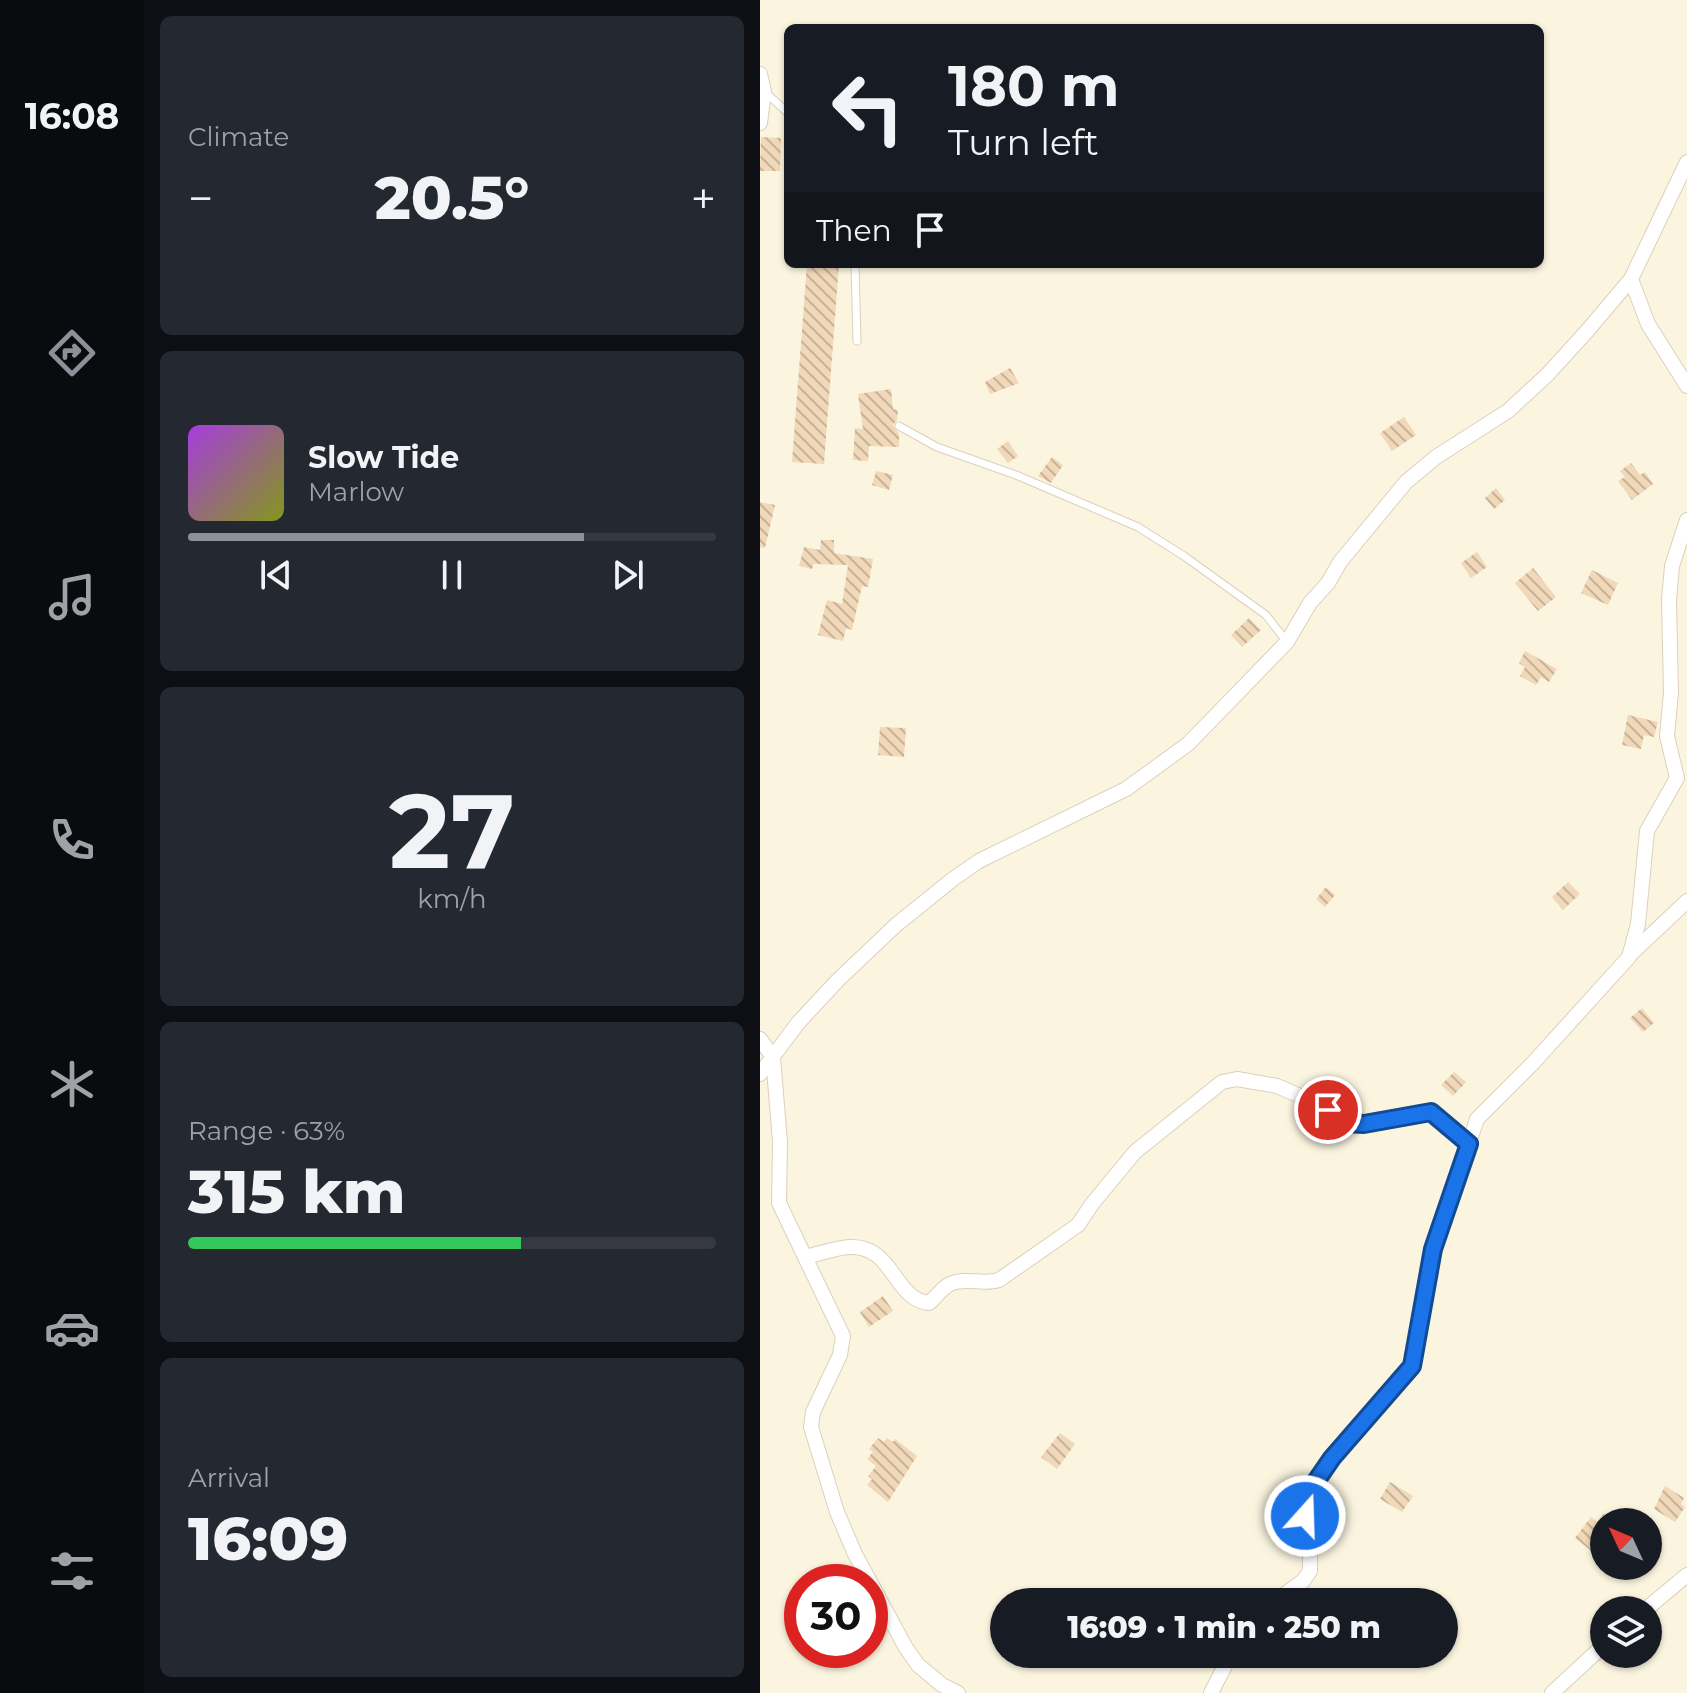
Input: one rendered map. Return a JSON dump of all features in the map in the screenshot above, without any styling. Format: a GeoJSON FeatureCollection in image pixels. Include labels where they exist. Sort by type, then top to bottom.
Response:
{"type":"FeatureCollection","features":[{"type":"Feature","properties":{"kind":"street"},"geometry":{"type":"LineString","coordinates":[[760,74],[764,91],[760,123]]}},
{"type":"Feature","properties":{"kind":"street"},"geometry":{"type":"LineString","coordinates":[[760,1074],[798,1023],[838,980],[896,925],[942,888],[979,861],[1126,789],[1188,744],[1287,642],[1340,562],[1406,482],[1436,457],[1508,411],[1558,364],[1631,279],[1687,162]]}},
{"type":"Feature","properties":{"kind":"street"},"geometry":{"type":"LineString","coordinates":[[1631,279],[1648,324],[1687,386]]}},
{"type":"Feature","properties":{"kind":"street"},"geometry":{"type":"LineString","coordinates":[[1629,957],[1638,924],[1647,831],[1677,778],[1667,736],[1671,692],[1669,600],[1672,566],[1687,520]]}},
{"type":"Feature","properties":{"kind":"street"},"geometry":{"type":"LineString","coordinates":[[1293,1588],[1310,1571],[1305,1516],[1310,1490],[1332,1458],[1412,1366],[1433,1249],[1477,1119],[1533,1063],[1629,957],[1687,901]]}},
{"type":"Feature","properties":{"kind":"street"},"geometry":{"type":"LineString","coordinates":[[760,1039],[773,1057],[780,1142],[779,1203],[843,1336],[840,1355],[813,1412],[811,1427],[837,1512],[855,1554],[906,1648],[918,1665],[942,1685],[958,1693]]}},
{"type":"Feature","properties":{"kind":"street"},"geometry":{"type":"LineString","coordinates":[[805,1257],[851,1246],[872,1251],[920,1302],[929,1303],[948,1285],[957,1282],[999,1280],[1078,1225],[1135,1152],[1222,1082],[1237,1079],[1277,1086],[1314,1102],[1344,1123],[1364,1124],[1431,1112],[1469,1144]]}},
{"type":"Feature","properties":{"kind":"street"},"geometry":{"type":"LineString","coordinates":[[1662,1596],[1687,1575]]}},
{"type":"Feature","properties":{"kind":"street"},"geometry":{"type":"LineString","coordinates":[[1552,1693],[1590,1658]]}},
{"type":"Feature","properties":{"kind":"street"},"geometry":{"type":"LineString","coordinates":[[1211,1693],[1224,1668]]}},
{"type":"Feature","properties":{"kind":"lane"},"geometry":{"type":"LineString","coordinates":[[764,91],[784,109]]}},
{"type":"Feature","properties":{"kind":"lane"},"geometry":{"type":"LineString","coordinates":[[855,268],[857,341]]}},
{"type":"Feature","properties":{"kind":"lane"},"geometry":{"type":"LineString","coordinates":[[899,426],[937,447],[1016,475],[1138,527],[1266,615],[1287,642]]}},
{"type":"Feature","properties":{"kind":"building"},"geometry":{"type":"Polygon","coordinates":[[[761,137],[781,138],[780,171],[760,171],[761,137]]]}},
{"type":"Feature","properties":{"kind":"building"},"geometry":{"type":"Polygon","coordinates":[[[807,268],[839,268],[824,464],[792,462],[807,268]]]}},
{"type":"Feature","properties":{"kind":"building"},"geometry":{"type":"Polygon","coordinates":[[[1010,368],[1019,383],[990,394],[985,382],[1010,368]]]}},
{"type":"Feature","properties":{"kind":"building"},"geometry":{"type":"Polygon","coordinates":[[[891,389],[893,409],[898,410],[893,425],[899,434],[899,447],[869,446],[868,461],[853,460],[855,428],[863,429],[858,394],[891,389]]]}},
{"type":"Feature","properties":{"kind":"building"},"geometry":{"type":"Polygon","coordinates":[[[1404,417],[1416,435],[1392,451],[1380,433],[1404,417]]]}},
{"type":"Feature","properties":{"kind":"building"},"geometry":{"type":"Polygon","coordinates":[[[1008,441],[1018,456],[1008,463],[997,449],[1008,441]]]}},
{"type":"Feature","properties":{"kind":"building"},"geometry":{"type":"Polygon","coordinates":[[[1052,457],[1063,465],[1051,483],[1038,476],[1052,457]]]}},
{"type":"Feature","properties":{"kind":"building"},"geometry":{"type":"Polygon","coordinates":[[[1631,463],[1640,475],[1645,472],[1653,484],[1632,500],[1618,481],[1625,477],[1620,471],[1631,463]]]}},
{"type":"Feature","properties":{"kind":"building"},"geometry":{"type":"Polygon","coordinates":[[[876,471],[893,475],[889,490],[872,485],[876,471]]]}},
{"type":"Feature","properties":{"kind":"building"},"geometry":{"type":"Polygon","coordinates":[[[1496,488],[1505,500],[1494,509],[1485,498],[1496,488]]]}},
{"type":"Feature","properties":{"kind":"building"},"geometry":{"type":"Polygon","coordinates":[[[760,502],[775,505],[765,548],[760,547],[760,502]]]}},
{"type":"Feature","properties":{"kind":"building"},"geometry":{"type":"Polygon","coordinates":[[[821,540],[834,540],[834,553],[873,559],[868,587],[862,586],[852,630],[846,628],[843,641],[818,635],[827,600],[842,604],[848,565],[814,564],[812,569],[799,566],[804,547],[820,550],[821,540]]]}},
{"type":"Feature","properties":{"kind":"building"},"geometry":{"type":"Polygon","coordinates":[[[1477,552],[1487,567],[1471,578],[1461,563],[1477,552]]]}},
{"type":"Feature","properties":{"kind":"building"},"geometry":{"type":"Polygon","coordinates":[[[1533,568],[1556,597],[1538,611],[1515,583],[1533,568]]]}},
{"type":"Feature","properties":{"kind":"building"},"geometry":{"type":"Polygon","coordinates":[[[1592,570],[1618,583],[1608,605],[1581,593],[1592,570]]]}},
{"type":"Feature","properties":{"kind":"building"},"geometry":{"type":"Polygon","coordinates":[[[1249,618],[1261,630],[1242,647],[1231,635],[1249,618]]]}},
{"type":"Feature","properties":{"kind":"building"},"geometry":{"type":"Polygon","coordinates":[[[1525,651],[1557,669],[1549,682],[1541,677],[1536,685],[1520,676],[1525,667],[1519,663],[1525,651]]]}},
{"type":"Feature","properties":{"kind":"building"},"geometry":{"type":"Polygon","coordinates":[[[1628,715],[1658,722],[1654,737],[1644,735],[1641,749],[1622,745],[1628,715]]]}},
{"type":"Feature","properties":{"kind":"building"},"geometry":{"type":"Polygon","coordinates":[[[880,727],[906,728],[904,757],[878,755],[880,727]]]}},
{"type":"Feature","properties":{"kind":"building"},"geometry":{"type":"Polygon","coordinates":[[[1568,882],[1580,894],[1563,910],[1552,897],[1568,882]]]}},
{"type":"Feature","properties":{"kind":"building"},"geometry":{"type":"Polygon","coordinates":[[[1326,887],[1335,895],[1325,907],[1316,899],[1326,887]]]}},
{"type":"Feature","properties":{"kind":"building"},"geometry":{"type":"Polygon","coordinates":[[[1642,1008],[1654,1023],[1643,1032],[1630,1018],[1642,1008]]]}},
{"type":"Feature","properties":{"kind":"building"},"geometry":{"type":"Polygon","coordinates":[[[1454,1072],[1466,1082],[1453,1096],[1441,1085],[1454,1072]]]}},
{"type":"Feature","properties":{"kind":"building"},"geometry":{"type":"Polygon","coordinates":[[[883,1296],[893,1311],[869,1327],[860,1312],[883,1296]]]}},
{"type":"Feature","properties":{"kind":"building"},"geometry":{"type":"Polygon","coordinates":[[[1060,1433],[1075,1444],[1057,1469],[1041,1457],[1060,1433]]]}},
{"type":"Feature","properties":{"kind":"building"},"geometry":{"type":"Polygon","coordinates":[[[878,1438],[884,1442],[887,1438],[893,1442],[895,1439],[917,1456],[888,1502],[867,1485],[872,1479],[868,1476],[876,1466],[867,1459],[873,1452],[869,1449],[878,1438]]]}},
{"type":"Feature","properties":{"kind":"building"},"geometry":{"type":"Polygon","coordinates":[[[1390,1482],[1413,1496],[1402,1512],[1380,1499],[1390,1482]]]}},
{"type":"Feature","properties":{"kind":"building"},"geometry":{"type":"Polygon","coordinates":[[[1665,1486],[1684,1498],[1681,1504],[1685,1507],[1675,1522],[1662,1514],[1662,1508],[1654,1508],[1665,1486]]]}},
{"type":"Feature","properties":{"kind":"building"},"geometry":{"type":"Polygon","coordinates":[[[1590,1518],[1590,1550],[1575,1538],[1590,1518]]]}},
{"type":"Feature","properties":{"kind":"route"},"geometry":{"type":"LineString","coordinates":[[1305,1516],[1310,1490],[1332,1458],[1412,1366],[1433,1249],[1469,1144],[1431,1112],[1364,1124],[1344,1123],[1328,1110]]}}]}
